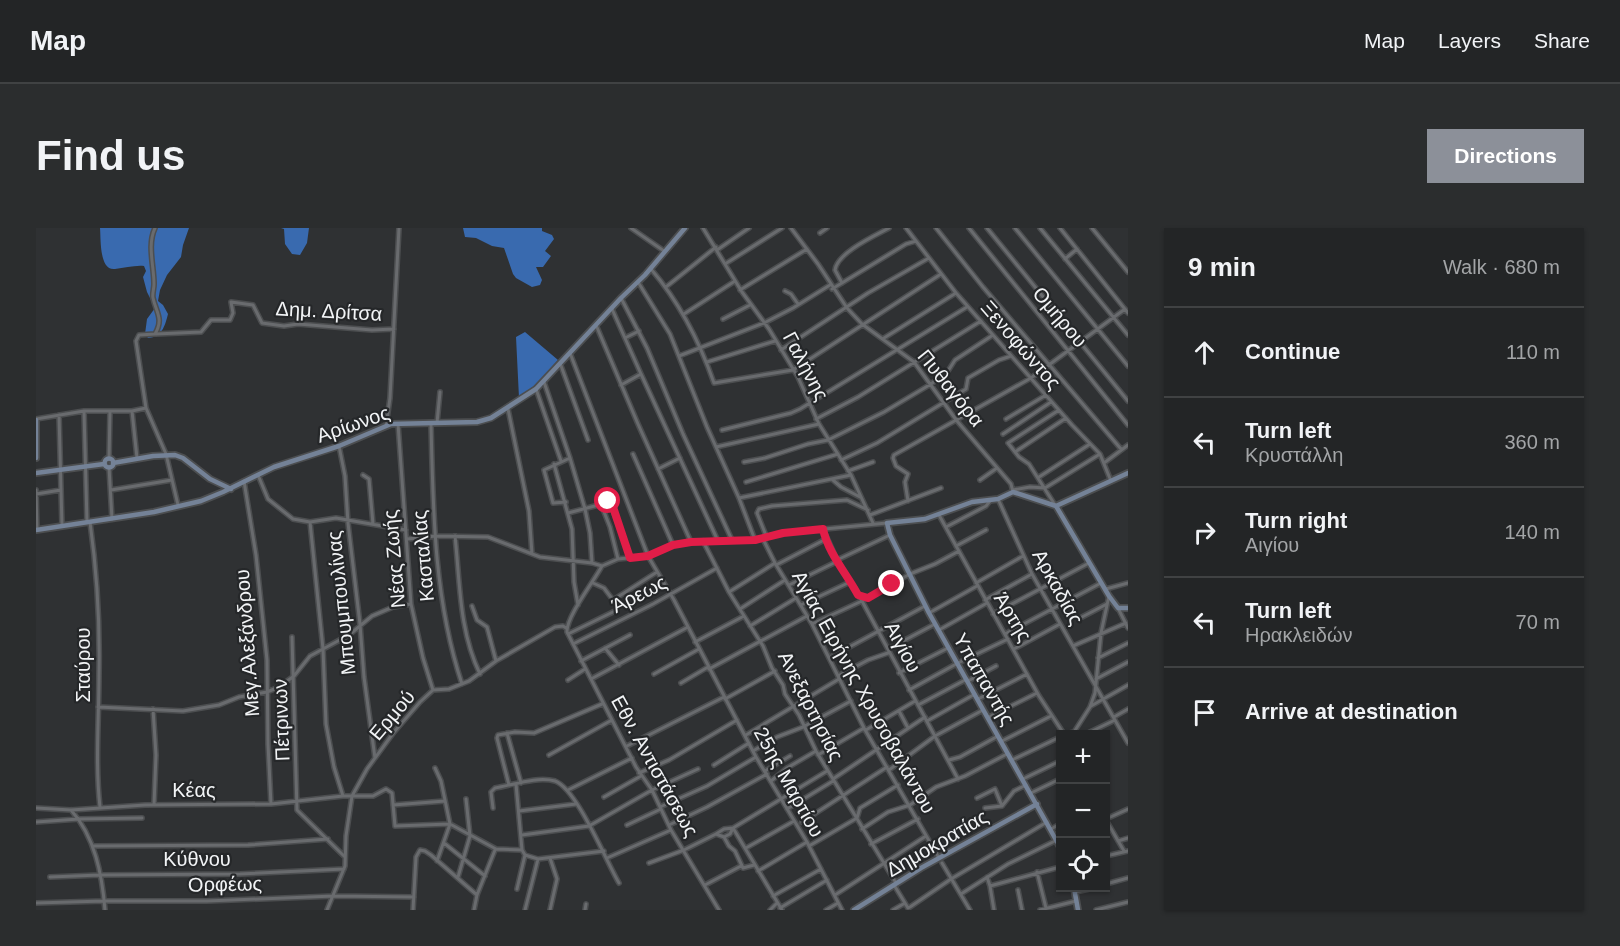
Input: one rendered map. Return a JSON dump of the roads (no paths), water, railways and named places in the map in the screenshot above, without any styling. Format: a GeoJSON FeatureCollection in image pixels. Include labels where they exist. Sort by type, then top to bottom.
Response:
{"type":"FeatureCollection","features":[{"type":"Feature","properties":{"kind":"street"},"geometry":{"type":"LineString","coordinates":[[155,228],[152,236],[153,299],[158,308],[159,324],[154,334],[140,335],[137,338],[146,408],[166,454],[178,507]]}},
{"type":"Feature","properties":{"kind":"street"},"geometry":{"type":"LineString","coordinates":[[386,426],[390,398],[399,228]]}},
{"type":"Feature","properties":{"kind":"street"},"geometry":{"type":"LineString","coordinates":[[631,228],[665,251]]}},
{"type":"Feature","properties":{"kind":"street","name":"Αρίωνος"},"geometry":{"type":"LineString","coordinates":[[36,530],[178,507],[210,498],[280,465],[339,446],[398,423],[484,421],[508,409],[544,382],[621,298],[651,269],[685,228]]}},
{"type":"Feature","properties":{"kind":"street","name":"Γαλήνης"},"geometry":{"type":"LineString","coordinates":[[702,228],[804,387],[816,419],[851,475],[873,523]]}},
{"type":"Feature","properties":{"kind":"street"},"geometry":{"type":"LineString","coordinates":[[666,287],[716,249],[749,228]]}},
{"type":"Feature","properties":{"kind":"street"},"geometry":{"type":"LineString","coordinates":[[725,264],[782,228]]}},
{"type":"Feature","properties":{"kind":"street","name":"Πυθαγόρα"},"geometry":{"type":"LineString","coordinates":[[791,228],[847,308],[862,324],[914,362],[957,421],[998,468],[1013,491]]}},
{"type":"Feature","properties":{"kind":"street"},"geometry":{"type":"LineString","coordinates":[[820,233],[827,228]]}},
{"type":"Feature","properties":{"kind":"street"},"geometry":{"type":"LineString","coordinates":[[842,283],[835,270],[838,261],[850,251],[889,228]]}},
{"type":"Feature","properties":{"kind":"street","name":"Ξενοφώντος"},"geometry":{"type":"LineString","coordinates":[[906,228],[968,307],[1100,454],[1111,481]]}},
{"type":"Feature","properties":{"kind":"street"},"geometry":{"type":"LineString","coordinates":[[936,228],[1121,450]]}},
{"type":"Feature","properties":{"kind":"street","name":"Ομήρου"},"geometry":{"type":"LineString","coordinates":[[969,228],[1128,425]]}},
{"type":"Feature","properties":{"kind":"street"},"geometry":{"type":"LineString","coordinates":[[987,228],[1128,401]]}},
{"type":"Feature","properties":{"kind":"street"},"geometry":{"type":"LineString","coordinates":[[1015,228],[1128,366]]}},
{"type":"Feature","properties":{"kind":"street"},"geometry":{"type":"LineString","coordinates":[[1040,228],[1128,335]]}},
{"type":"Feature","properties":{"kind":"street"},"geometry":{"type":"LineString","coordinates":[[1060,228],[1128,313]]}},
{"type":"Feature","properties":{"kind":"street"},"geometry":{"type":"LineString","coordinates":[[1092,228],[1128,272]]}},
{"type":"Feature","properties":{"kind":"street"},"geometry":{"type":"LineString","coordinates":[[679,356],[764,323],[842,283],[906,244],[916,241]]}},
{"type":"Feature","properties":{"kind":"street"},"geometry":{"type":"LineString","coordinates":[[740,290],[807,249]]}},
{"type":"Feature","properties":{"kind":"street"},"geometry":{"type":"LineString","coordinates":[[1065,259],[1077,249]]}},
{"type":"Feature","properties":{"kind":"street"},"geometry":{"type":"LineString","coordinates":[[781,350],[868,293],[929,258]]}},
{"type":"Feature","properties":{"kind":"street"},"geometry":{"type":"LineString","coordinates":[[651,269],[684,314],[707,362],[714,383],[793,370],[941,274]]}},
{"type":"Feature","properties":{"kind":"street"},"geometry":{"type":"LineString","coordinates":[[684,314],[735,281]]}},
{"type":"Feature","properties":{"kind":"street"},"geometry":{"type":"LineString","coordinates":[[638,282],[670,334],[755,540]]}},
{"type":"Feature","properties":{"kind":"street"},"geometry":{"type":"LineString","coordinates":[[785,291],[789,292],[798,305]]}},
{"type":"Feature","properties":{"kind":"street"},"geometry":{"type":"LineString","coordinates":[[883,338],[956,293]]}},
{"type":"Feature","properties":{"kind":"street"},"geometry":{"type":"LineString","coordinates":[[621,298],[639,331],[683,435],[732,540]]}},
{"type":"Feature","properties":{"kind":"street","name":"Δημ. Δρίτσα"},"geometry":{"type":"LineString","coordinates":[[154,334],[203,332],[211,320],[230,320],[233,314],[231,302],[253,305],[262,323],[372,330],[394,329]]}},
{"type":"Feature","properties":{"kind":"street"},"geometry":{"type":"LineString","coordinates":[[723,319],[750,305]]}},
{"type":"Feature","properties":{"kind":"street"},"geometry":{"type":"LineString","coordinates":[[722,430],[791,413],[968,307]]}},
{"type":"Feature","properties":{"kind":"street"},"geometry":{"type":"LineString","coordinates":[[612,309],[718,541]]}},
{"type":"Feature","properties":{"kind":"street"},"geometry":{"type":"LineString","coordinates":[[908,501],[905,482],[908,474],[894,464],[893,458],[896,454],[1031,378],[1125,309]]}},
{"type":"Feature","properties":{"kind":"street"},"geometry":{"type":"LineString","coordinates":[[816,419],[858,397],[981,321]]}},
{"type":"Feature","properties":{"kind":"street"},"geometry":{"type":"LineString","coordinates":[[596,325],[691,542]]}},
{"type":"Feature","properties":{"kind":"street"},"geometry":{"type":"LineString","coordinates":[[625,338],[639,331]]}},
{"type":"Feature","properties":{"kind":"street"},"geometry":{"type":"LineString","coordinates":[[744,462],[828,440],[884,412],[931,384],[948,371],[955,360],[993,335]]}},
{"type":"Feature","properties":{"kind":"street"},"geometry":{"type":"LineString","coordinates":[[707,362],[775,341]]}},
{"type":"Feature","properties":{"kind":"street","name":"25ης Μαρτίου"},"geometry":{"type":"LineString","coordinates":[[570,353],[648,556],[746,735],[756,758],[808,844],[842,910]]}},
{"type":"Feature","properties":{"kind":"street"},"geometry":{"type":"LineString","coordinates":[[842,460],[877,443],[944,403],[966,389],[967,379],[999,360],[1011,356]]}},
{"type":"Feature","properties":{"kind":"street"},"geometry":{"type":"LineString","coordinates":[[560,363],[588,440]]}},
{"type":"Feature","properties":{"kind":"street"},"geometry":{"type":"LineString","coordinates":[[621,385],[641,374]]}},
{"type":"Feature","properties":{"kind":"street"},"geometry":{"type":"LineString","coordinates":[[544,382],[585,509],[592,563]]}},
{"type":"Feature","properties":{"kind":"street"},"geometry":{"type":"LineString","coordinates":[[536,389],[561,461]]}},
{"type":"Feature","properties":{"kind":"street","name":"Κασταλίας"},"geometry":{"type":"LineString","coordinates":[[440,393],[434,423],[435,536],[443,612],[462,684]]}},
{"type":"Feature","properties":{"kind":"street"},"geometry":{"type":"LineString","coordinates":[[1006,419],[1046,395]]}},
{"type":"Feature","properties":{"kind":"street"},"geometry":{"type":"LineString","coordinates":[[1002,434],[1052,402]]}},
{"type":"Feature","properties":{"kind":"street"},"geometry":{"type":"LineString","coordinates":[[36,458],[36,419],[84,411],[132,411],[146,408]]}},
{"type":"Feature","properties":{"kind":"street"},"geometry":{"type":"LineString","coordinates":[[508,409],[529,511],[532,554]]}},
{"type":"Feature","properties":{"kind":"street"},"geometry":{"type":"LineString","coordinates":[[1059,410],[1009,442],[1009,446],[1029,464],[1038,477],[1128,627]]}},
{"type":"Feature","properties":{"kind":"street","name":"Σταύρου"},"geometry":{"type":"LineString","coordinates":[[84,411],[85,467],[89,522],[96,562],[99,635],[97,781],[100,808]]}},
{"type":"Feature","properties":{"kind":"street"},"geometry":{"type":"LineString","coordinates":[[110,411],[109,463],[112,519]]}},
{"type":"Feature","properties":{"kind":"street"},"geometry":{"type":"LineString","coordinates":[[132,411],[137,458]]}},
{"type":"Feature","properties":{"kind":"street"},"geometry":{"type":"LineString","coordinates":[[59,415],[62,526]]}},
{"type":"Feature","properties":{"kind":"street"},"geometry":{"type":"LineString","coordinates":[[1014,452],[1066,418]]}},
{"type":"Feature","properties":{"kind":"street","name":"Νέας Ζωής"},"geometry":{"type":"LineString","coordinates":[[398,423],[411,604],[433,690]]}},
{"type":"Feature","properties":{"kind":"street"},"geometry":{"type":"LineString","coordinates":[[716,447],[819,424]]}},
{"type":"Feature","properties":{"kind":"street"},"geometry":{"type":"LineString","coordinates":[[1038,477],[1090,444]]}},
{"type":"Feature","properties":{"kind":"street"},"geometry":{"type":"LineString","coordinates":[[1104,463],[1128,445]]}},
{"type":"Feature","properties":{"kind":"street","name":"Μπουμπουλίνας"},"geometry":{"type":"LineString","coordinates":[[339,446],[345,476],[364,677],[375,758]]}},
{"type":"Feature","properties":{"kind":"street"},"geometry":{"type":"LineString","coordinates":[[36,473],[175,454],[206,476],[231,489]]}},
{"type":"Feature","properties":{"kind":"street"},"geometry":{"type":"LineString","coordinates":[[633,454],[673,545]]}},
{"type":"Feature","properties":{"kind":"street"},"geometry":{"type":"LineString","coordinates":[[746,482],[838,454]]}},
{"type":"Feature","properties":{"kind":"street"},"geometry":{"type":"LineString","coordinates":[[615,611],[567,634],[566,628],[602,566],[618,559],[648,556],[673,545],[691,542],[755,540],[783,533],[918,520],[972,502],[998,499],[1013,491],[1030,487],[1045,488],[1100,454]]}},
{"type":"Feature","properties":{"kind":"street"},"geometry":{"type":"LineString","coordinates":[[566,502],[556,504],[553,502],[544,470],[570,458]]}},
{"type":"Feature","properties":{"kind":"street"},"geometry":{"type":"LineString","coordinates":[[658,469],[680,458]]}},
{"type":"Feature","properties":{"kind":"street"},"geometry":{"type":"LineString","coordinates":[[848,471],[873,462]]}},
{"type":"Feature","properties":{"kind":"street"},"geometry":{"type":"LineString","coordinates":[[554,465],[572,529],[575,598],[578,605]]}},
{"type":"Feature","properties":{"kind":"street"},"geometry":{"type":"LineString","coordinates":[[980,480],[998,468]]}},
{"type":"Feature","properties":{"kind":"street"},"geometry":{"type":"LineString","coordinates":[[1013,491],[1056,506],[1128,473]]}},
{"type":"Feature","properties":{"kind":"street"},"geometry":{"type":"LineString","coordinates":[[258,474],[266,495],[280,510],[293,519],[310,522],[336,518],[406,530]]}},
{"type":"Feature","properties":{"kind":"street"},"geometry":{"type":"LineString","coordinates":[[363,475],[369,479],[373,524]]}},
{"type":"Feature","properties":{"kind":"street"},"geometry":{"type":"LineString","coordinates":[[739,498],[851,475]]}},
{"type":"Feature","properties":{"kind":"street"},"geometry":{"type":"LineString","coordinates":[[832,479],[841,487],[862,497]]}},
{"type":"Feature","properties":{"kind":"street"},"geometry":{"type":"LineString","coordinates":[[111,490],[172,480]]}},
{"type":"Feature","properties":{"kind":"street","name":"Μεγ.Αλεξάνδρου"},"geometry":{"type":"LineString","coordinates":[[244,482],[256,555],[267,660],[272,804]]}},
{"type":"Feature","properties":{"kind":"street"},"geometry":{"type":"LineString","coordinates":[[869,513],[941,488]]}},
{"type":"Feature","properties":{"kind":"street"},"geometry":{"type":"LineString","coordinates":[[36,530],[36,492],[62,490]]}},
{"type":"Feature","properties":{"kind":"street"},"geometry":{"type":"LineString","coordinates":[[946,527],[986,506],[990,499]]}},
{"type":"Feature","properties":{"kind":"street","name":"Αρκαδίας"},"geometry":{"type":"LineString","coordinates":[[998,499],[1032,574],[1102,698]]}},
{"type":"Feature","properties":{"kind":"street","name":"Αγίας Ειρήνης Χρυσοβαλάντου"},"geometry":{"type":"LineString","coordinates":[[869,513],[847,500],[772,506],[759,509],[757,513],[775,564],[812,624],[865,729],[970,910]]}},
{"type":"Feature","properties":{"kind":"street"},"geometry":{"type":"LineString","coordinates":[[568,513],[607,501],[611,502],[630,558]]}},
{"type":"Feature","properties":{"kind":"street"},"geometry":{"type":"LineString","coordinates":[[601,504],[610,527],[618,559]]}},
{"type":"Feature","properties":{"kind":"street","name":"Άρτης"},"geometry":{"type":"LineString","coordinates":[[939,514],[986,602],[1060,730]]}},
{"type":"Feature","properties":{"kind":"street"},"geometry":{"type":"LineString","coordinates":[[310,522],[323,649],[326,724],[334,767],[343,796]]}},
{"type":"Feature","properties":{"kind":"street","name":"Υπαπαντής"},"geometry":{"type":"LineString","coordinates":[[887,523],[890,535],[925,606],[1056,838]]}},
{"type":"Feature","properties":{"kind":"street","name":"Αιγίου"},"geometry":{"type":"LineString","coordinates":[[823,529],[837,561],[862,601],[899,673],[949,760],[957,779]]}},
{"type":"Feature","properties":{"kind":"street"},"geometry":{"type":"LineString","coordinates":[[956,546],[986,530]]}},
{"type":"Feature","properties":{"kind":"street"},"geometry":{"type":"LineString","coordinates":[[789,585],[890,535]]}},
{"type":"Feature","properties":{"kind":"street"},"geometry":{"type":"LineString","coordinates":[[407,539],[435,536],[495,539],[540,557],[602,566]]}},
{"type":"Feature","properties":{"kind":"street"},"geometry":{"type":"LineString","coordinates":[[455,536],[460,603],[472,653],[480,674]]}},
{"type":"Feature","properties":{"kind":"street"},"geometry":{"type":"LineString","coordinates":[[729,592],[775,564],[826,539]]}},
{"type":"Feature","properties":{"kind":"street","name":"Ανεξαρτησίας"},"geometry":{"type":"LineString","coordinates":[[703,541],[729,592],[760,642],[827,771],[857,818],[908,908],[951,879]]}},
{"type":"Feature","properties":{"kind":"street"},"geometry":{"type":"LineString","coordinates":[[812,624],[959,551]]}},
{"type":"Feature","properties":{"kind":"street"},"geometry":{"type":"LineString","coordinates":[[929,613],[1023,556]]}},
{"type":"Feature","properties":{"kind":"street"},"geometry":{"type":"LineString","coordinates":[[993,614],[1089,563]]}},
{"type":"Feature","properties":{"kind":"street","name":"Άρεως"},"geometry":{"type":"LineString","coordinates":[[572,644],[671,595],[717,568]]}},
{"type":"Feature","properties":{"kind":"street"},"geometry":{"type":"LineString","coordinates":[[593,583],[604,588],[613,600],[657,571]]}},
{"type":"Feature","properties":{"kind":"street"},"geometry":{"type":"LineString","coordinates":[[939,630],[1032,574]]}},
{"type":"Feature","properties":{"kind":"street"},"geometry":{"type":"LineString","coordinates":[[740,609],[785,580]]}},
{"type":"Feature","properties":{"kind":"street"},"geometry":{"type":"LineString","coordinates":[[801,605],[850,582]]}},
{"type":"Feature","properties":{"kind":"street"},"geometry":{"type":"LineString","coordinates":[[1104,589],[1128,583]]}},
{"type":"Feature","properties":{"kind":"street"},"geometry":{"type":"LineString","coordinates":[[1005,634],[1101,584]]}},
{"type":"Feature","properties":{"kind":"street"},"geometry":{"type":"LineString","coordinates":[[858,595],[868,598]]}},
{"type":"Feature","properties":{"kind":"street"},"geometry":{"type":"LineString","coordinates":[[1075,730],[1090,706],[1096,687],[1101,633],[1109,596]]}},
{"type":"Feature","properties":{"kind":"street"},"geometry":{"type":"LineString","coordinates":[[750,626],[796,597]]}},
{"type":"Feature","properties":{"kind":"street"},"geometry":{"type":"LineString","coordinates":[[98,707],[166,711],[202,709],[239,697],[267,692],[279,687],[294,676],[310,656],[349,635],[360,624],[383,611],[411,604]]}},
{"type":"Feature","properties":{"kind":"street"},"geometry":{"type":"LineString","coordinates":[[1082,617],[1107,604]]}},
{"type":"Feature","properties":{"kind":"street"},"geometry":{"type":"LineString","coordinates":[[472,606],[477,620],[487,626],[496,662]]}},
{"type":"Feature","properties":{"kind":"street"},"geometry":{"type":"LineString","coordinates":[[829,658],[925,606]]}},
{"type":"Feature","properties":{"kind":"street"},"geometry":{"type":"LineString","coordinates":[[1118,608],[1128,608]]}},
{"type":"Feature","properties":{"kind":"street"},"geometry":{"type":"LineString","coordinates":[[696,642],[744,616]]}},
{"type":"Feature","properties":{"kind":"street"},"geometry":{"type":"LineString","coordinates":[[681,683],[807,616]]}},
{"type":"Feature","properties":{"kind":"street"},"geometry":{"type":"LineString","coordinates":[[1073,646],[1126,623]]}},
{"type":"Feature","properties":{"kind":"street"},"geometry":{"type":"LineString","coordinates":[[746,735],[839,677],[935,624]]}},
{"type":"Feature","properties":{"kind":"street"},"geometry":{"type":"LineString","coordinates":[[1014,649],[1061,624]]}},
{"type":"Feature","properties":{"kind":"street","name":"Ερμού"},"geometry":{"type":"LineString","coordinates":[[352,796],[375,758],[409,714],[433,690],[449,689],[462,684],[555,627],[566,628]]}},
{"type":"Feature","properties":{"kind":"street"},"geometry":{"type":"LineString","coordinates":[[591,680],[688,627]]}},
{"type":"Feature","properties":{"kind":"street","name":"Εθν. Αντιστάσεως"},"geometry":{"type":"LineString","coordinates":[[567,634],[640,774],[652,790],[670,827],[720,910]]}},
{"type":"Feature","properties":{"kind":"street"},"geometry":{"type":"LineString","coordinates":[[581,661],[630,635]]}},
{"type":"Feature","properties":{"kind":"street","name":"Πέτρινων"},"geometry":{"type":"LineString","coordinates":[[292,637],[297,802]]}},
{"type":"Feature","properties":{"kind":"street"},"geometry":{"type":"LineString","coordinates":[[909,690],[1008,639]]}},
{"type":"Feature","properties":{"kind":"street"},"geometry":{"type":"LineString","coordinates":[[1098,658],[1128,643]]}},
{"type":"Feature","properties":{"kind":"street"},"geometry":{"type":"LineString","coordinates":[[899,673],[949,647]]}},
{"type":"Feature","properties":{"kind":"street"},"geometry":{"type":"LineString","coordinates":[[604,648],[620,665]]}},
{"type":"Feature","properties":{"kind":"street"},"geometry":{"type":"LineString","coordinates":[[654,674],[699,648]]}},
{"type":"Feature","properties":{"kind":"street"},"geometry":{"type":"LineString","coordinates":[[1096,679],[1128,662]]}},
{"type":"Feature","properties":{"kind":"street"},"geometry":{"type":"LineString","coordinates":[[918,705],[996,666]]}},
{"type":"Feature","properties":{"kind":"street"},"geometry":{"type":"LineString","coordinates":[[568,680],[585,669]]}},
{"type":"Feature","properties":{"kind":"street"},"geometry":{"type":"LineString","coordinates":[[626,746],[725,698],[774,671]]}},
{"type":"Feature","properties":{"kind":"street"},"geometry":{"type":"LineString","coordinates":[[788,809],[908,728],[1028,674]]}},
{"type":"Feature","properties":{"kind":"street"},"geometry":{"type":"LineString","coordinates":[[1090,706],[1128,685]]}},
{"type":"Feature","properties":{"kind":"street"},"geometry":{"type":"LineString","coordinates":[[989,717],[1037,693]]}},
{"type":"Feature","properties":{"kind":"street"},"geometry":{"type":"LineString","coordinates":[[1102,698],[1128,743]]}},
{"type":"Feature","properties":{"kind":"street"},"geometry":{"type":"LineString","coordinates":[[753,751],[851,701]]}},
{"type":"Feature","properties":{"kind":"street"},"geometry":{"type":"LineString","coordinates":[[771,781],[787,768],[915,701]]}},
{"type":"Feature","properties":{"kind":"street"},"geometry":{"type":"LineString","coordinates":[[509,785],[497,739],[498,735],[534,733],[602,704]]}},
{"type":"Feature","properties":{"kind":"street"},"geometry":{"type":"LineString","coordinates":[[153,709],[156,755],[154,805]]}},
{"type":"Feature","properties":{"kind":"street"},"geometry":{"type":"LineString","coordinates":[[802,822],[935,736],[984,709]]}},
{"type":"Feature","properties":{"kind":"street"},"geometry":{"type":"LineString","coordinates":[[1095,730],[1128,709]]}},
{"type":"Feature","properties":{"kind":"street"},"geometry":{"type":"LineString","coordinates":[[899,711],[908,728]]}},
{"type":"Feature","properties":{"kind":"street"},"geometry":{"type":"LineString","coordinates":[[949,760],[1051,716]]}},
{"type":"Feature","properties":{"kind":"street"},"geometry":{"type":"LineString","coordinates":[[549,755],[612,720]]}},
{"type":"Feature","properties":{"kind":"street"},"geometry":{"type":"LineString","coordinates":[[604,797],[640,774],[669,760],[737,720]]}},
{"type":"Feature","properties":{"kind":"street"},"geometry":{"type":"LineString","coordinates":[[1123,734],[1128,731]]}},
{"type":"Feature","properties":{"kind":"street"},"geometry":{"type":"LineString","coordinates":[[507,733],[519,783],[522,850],[525,855],[538,859],[604,851]]}},
{"type":"Feature","properties":{"kind":"street"},"geometry":{"type":"LineString","coordinates":[[1012,760],[1056,738]]}},
{"type":"Feature","properties":{"kind":"street"},"geometry":{"type":"LineString","coordinates":[[714,765],[749,743]]}},
{"type":"Feature","properties":{"kind":"street"},"geometry":{"type":"LineString","coordinates":[[862,829],[888,812],[910,805],[936,787],[1008,753]]}},
{"type":"Feature","properties":{"kind":"street"},"geometry":{"type":"LineString","coordinates":[[607,858],[707,807],[766,773],[790,756]]}},
{"type":"Feature","properties":{"kind":"street"},"geometry":{"type":"LineString","coordinates":[[568,790],[632,758]]}},
{"type":"Feature","properties":{"kind":"street"},"geometry":{"type":"LineString","coordinates":[[627,825],[707,786],[756,758]]}},
{"type":"Feature","properties":{"kind":"street"},"geometry":{"type":"LineString","coordinates":[[1023,779],[1056,763]]}},
{"type":"Feature","properties":{"kind":"street"},"geometry":{"type":"LineString","coordinates":[[435,768],[441,781],[450,824],[437,861]]}},
{"type":"Feature","properties":{"kind":"street"},"geometry":{"type":"LineString","coordinates":[[522,835],[589,826],[652,790],[698,769]]}},
{"type":"Feature","properties":{"kind":"street"},"geometry":{"type":"LineString","coordinates":[[649,863],[684,850],[724,829],[733,828],[827,771]]}},
{"type":"Feature","properties":{"kind":"street"},"geometry":{"type":"LineString","coordinates":[[493,808],[491,790],[519,783],[550,781],[561,784],[568,790],[620,883]]}},
{"type":"Feature","properties":{"kind":"street"},"geometry":{"type":"LineString","coordinates":[[1030,793],[1056,781]]}},
{"type":"Feature","properties":{"kind":"street"},"geometry":{"type":"LineString","coordinates":[[853,812],[898,785]]}},
{"type":"Feature","properties":{"kind":"street"},"geometry":{"type":"LineString","coordinates":[[985,808],[1002,806],[1014,792],[1026,785]]}},
{"type":"Feature","properties":{"kind":"street","name":"Κέας"},"geometry":{"type":"LineString","coordinates":[[36,808],[71,810],[154,805],[272,804],[343,796],[373,796],[386,789],[392,793],[393,805]]}},
{"type":"Feature","properties":{"kind":"street"},"geometry":{"type":"LineString","coordinates":[[977,798],[995,789],[1002,806]]}},
{"type":"Feature","properties":{"kind":"street"},"geometry":{"type":"LineString","coordinates":[[327,910],[344,869],[352,796]]}},
{"type":"Feature","properties":{"kind":"street"},"geometry":{"type":"LineString","coordinates":[[458,878],[470,836],[466,799]]}},
{"type":"Feature","properties":{"kind":"street"},"geometry":{"type":"LineString","coordinates":[[445,801],[393,805],[394,824],[398,826],[450,824],[496,849],[522,850]]}},
{"type":"Feature","properties":{"kind":"street"},"geometry":{"type":"LineString","coordinates":[[297,802],[299,813],[346,858]]}},
{"type":"Feature","properties":{"kind":"street"},"geometry":{"type":"LineString","coordinates":[[519,811],[576,804]]}},
{"type":"Feature","properties":{"kind":"street","name":"Δημοκρατίας"},"geometry":{"type":"LineString","coordinates":[[854,910],[1037,804]]}},
{"type":"Feature","properties":{"kind":"street"},"geometry":{"type":"LineString","coordinates":[[758,871],[857,818],[860,808]]}},
{"type":"Feature","properties":{"kind":"street"},"geometry":{"type":"LineString","coordinates":[[1110,817],[1128,809]]}},
{"type":"Feature","properties":{"kind":"street"},"geometry":{"type":"LineString","coordinates":[[71,810],[79,819],[94,846],[105,910]]}},
{"type":"Feature","properties":{"kind":"street"},"geometry":{"type":"LineString","coordinates":[[36,822],[142,819]]}},
{"type":"Feature","properties":{"kind":"street"},"geometry":{"type":"LineString","coordinates":[[871,844],[918,819]]}},
{"type":"Feature","properties":{"kind":"street"},"geometry":{"type":"LineString","coordinates":[[746,848],[794,821]]}},
{"type":"Feature","properties":{"kind":"street"},"geometry":{"type":"LineString","coordinates":[[951,879],[1047,822]]}},
{"type":"Feature","properties":{"kind":"street"},"geometry":{"type":"LineString","coordinates":[[1051,829],[1056,826]]}},
{"type":"Feature","properties":{"kind":"street"},"geometry":{"type":"LineString","coordinates":[[724,837],[730,834],[733,828]]}},
{"type":"Feature","properties":{"kind":"street"},"geometry":{"type":"LineString","coordinates":[[733,828],[781,909],[827,880]]}},
{"type":"Feature","properties":{"kind":"street"},"geometry":{"type":"LineString","coordinates":[[1110,831],[1126,851],[1110,855]]}},
{"type":"Feature","properties":{"kind":"street"},"geometry":{"type":"LineString","coordinates":[[716,834],[724,837],[729,846],[735,850],[741,866]]}},
{"type":"Feature","properties":{"kind":"street"},"geometry":{"type":"LineString","coordinates":[[835,895],[926,836]]}},
{"type":"Feature","properties":{"kind":"street"},"geometry":{"type":"LineString","coordinates":[[1118,841],[1128,838]]}},
{"type":"Feature","properties":{"kind":"street"},"geometry":{"type":"LineString","coordinates":[[94,846],[248,844],[328,839]]}},
{"type":"Feature","properties":{"kind":"street"},"geometry":{"type":"LineString","coordinates":[[961,894],[1008,864],[1056,840]]}},
{"type":"Feature","properties":{"kind":"street"},"geometry":{"type":"LineString","coordinates":[[444,843],[485,876]]}},
{"type":"Feature","properties":{"kind":"street"},"geometry":{"type":"LineString","coordinates":[[474,910],[477,895],[496,849]]}},
{"type":"Feature","properties":{"kind":"street"},"geometry":{"type":"LineString","coordinates":[[413,910],[414,868],[420,850],[424,850],[477,895]]}},
{"type":"Feature","properties":{"kind":"street"},"geometry":{"type":"LineString","coordinates":[[517,889],[525,855]]}},
{"type":"Feature","properties":{"kind":"street"},"geometry":{"type":"LineString","coordinates":[[550,858],[557,879],[550,910]]}},
{"type":"Feature","properties":{"kind":"street"},"geometry":{"type":"LineString","coordinates":[[525,910],[538,859]]}},
{"type":"Feature","properties":{"kind":"street"},"geometry":{"type":"LineString","coordinates":[[705,885],[741,866],[745,868],[754,865]]}},
{"type":"Feature","properties":{"kind":"street"},"geometry":{"type":"LineString","coordinates":[[990,886],[1056,868]]}},
{"type":"Feature","properties":{"kind":"street","name":"Κύθνου"},"geometry":{"type":"LineString","coordinates":[[50,877],[240,874],[344,869]]}},
{"type":"Feature","properties":{"kind":"street"},"geometry":{"type":"LineString","coordinates":[[773,896],[821,869]]}},
{"type":"Feature","properties":{"kind":"street"},"geometry":{"type":"LineString","coordinates":[[1037,872],[1046,908]]}},
{"type":"Feature","properties":{"kind":"street"},"geometry":{"type":"LineString","coordinates":[[987,877],[994,910]]}},
{"type":"Feature","properties":{"kind":"street"},"geometry":{"type":"LineString","coordinates":[[1110,883],[1128,878]]}},
{"type":"Feature","properties":{"kind":"street"},"geometry":{"type":"LineString","coordinates":[[1018,890],[1022,910]]}},
{"type":"Feature","properties":{"kind":"street"},"geometry":{"type":"LineString","coordinates":[[1075,892],[1078,910]]}},
{"type":"Feature","properties":{"kind":"street","name":"Ορφέως"},"geometry":{"type":"LineString","coordinates":[[36,903],[207,901],[334,896],[414,897]]}},
{"type":"Feature","properties":{"kind":"street"},"geometry":{"type":"LineString","coordinates":[[1040,910],[1077,901]]}},
{"type":"Feature","properties":{"kind":"street"},"geometry":{"type":"LineString","coordinates":[[1096,910],[1128,902]]}},
{"type":"Feature","properties":{"kind":"street"},"geometry":{"type":"LineString","coordinates":[[770,910],[777,903]]}},
{"type":"Feature","properties":{"kind":"street"},"geometry":{"type":"LineString","coordinates":[[826,910],[838,903]]}},
{"type":"Feature","properties":{"kind":"street"},"geometry":{"type":"LineString","coordinates":[[893,910],[905,903]]}},
{"type":"Feature","properties":{"kind":"street"},"geometry":{"type":"LineString","coordinates":[[585,910],[586,904]]}}]}
